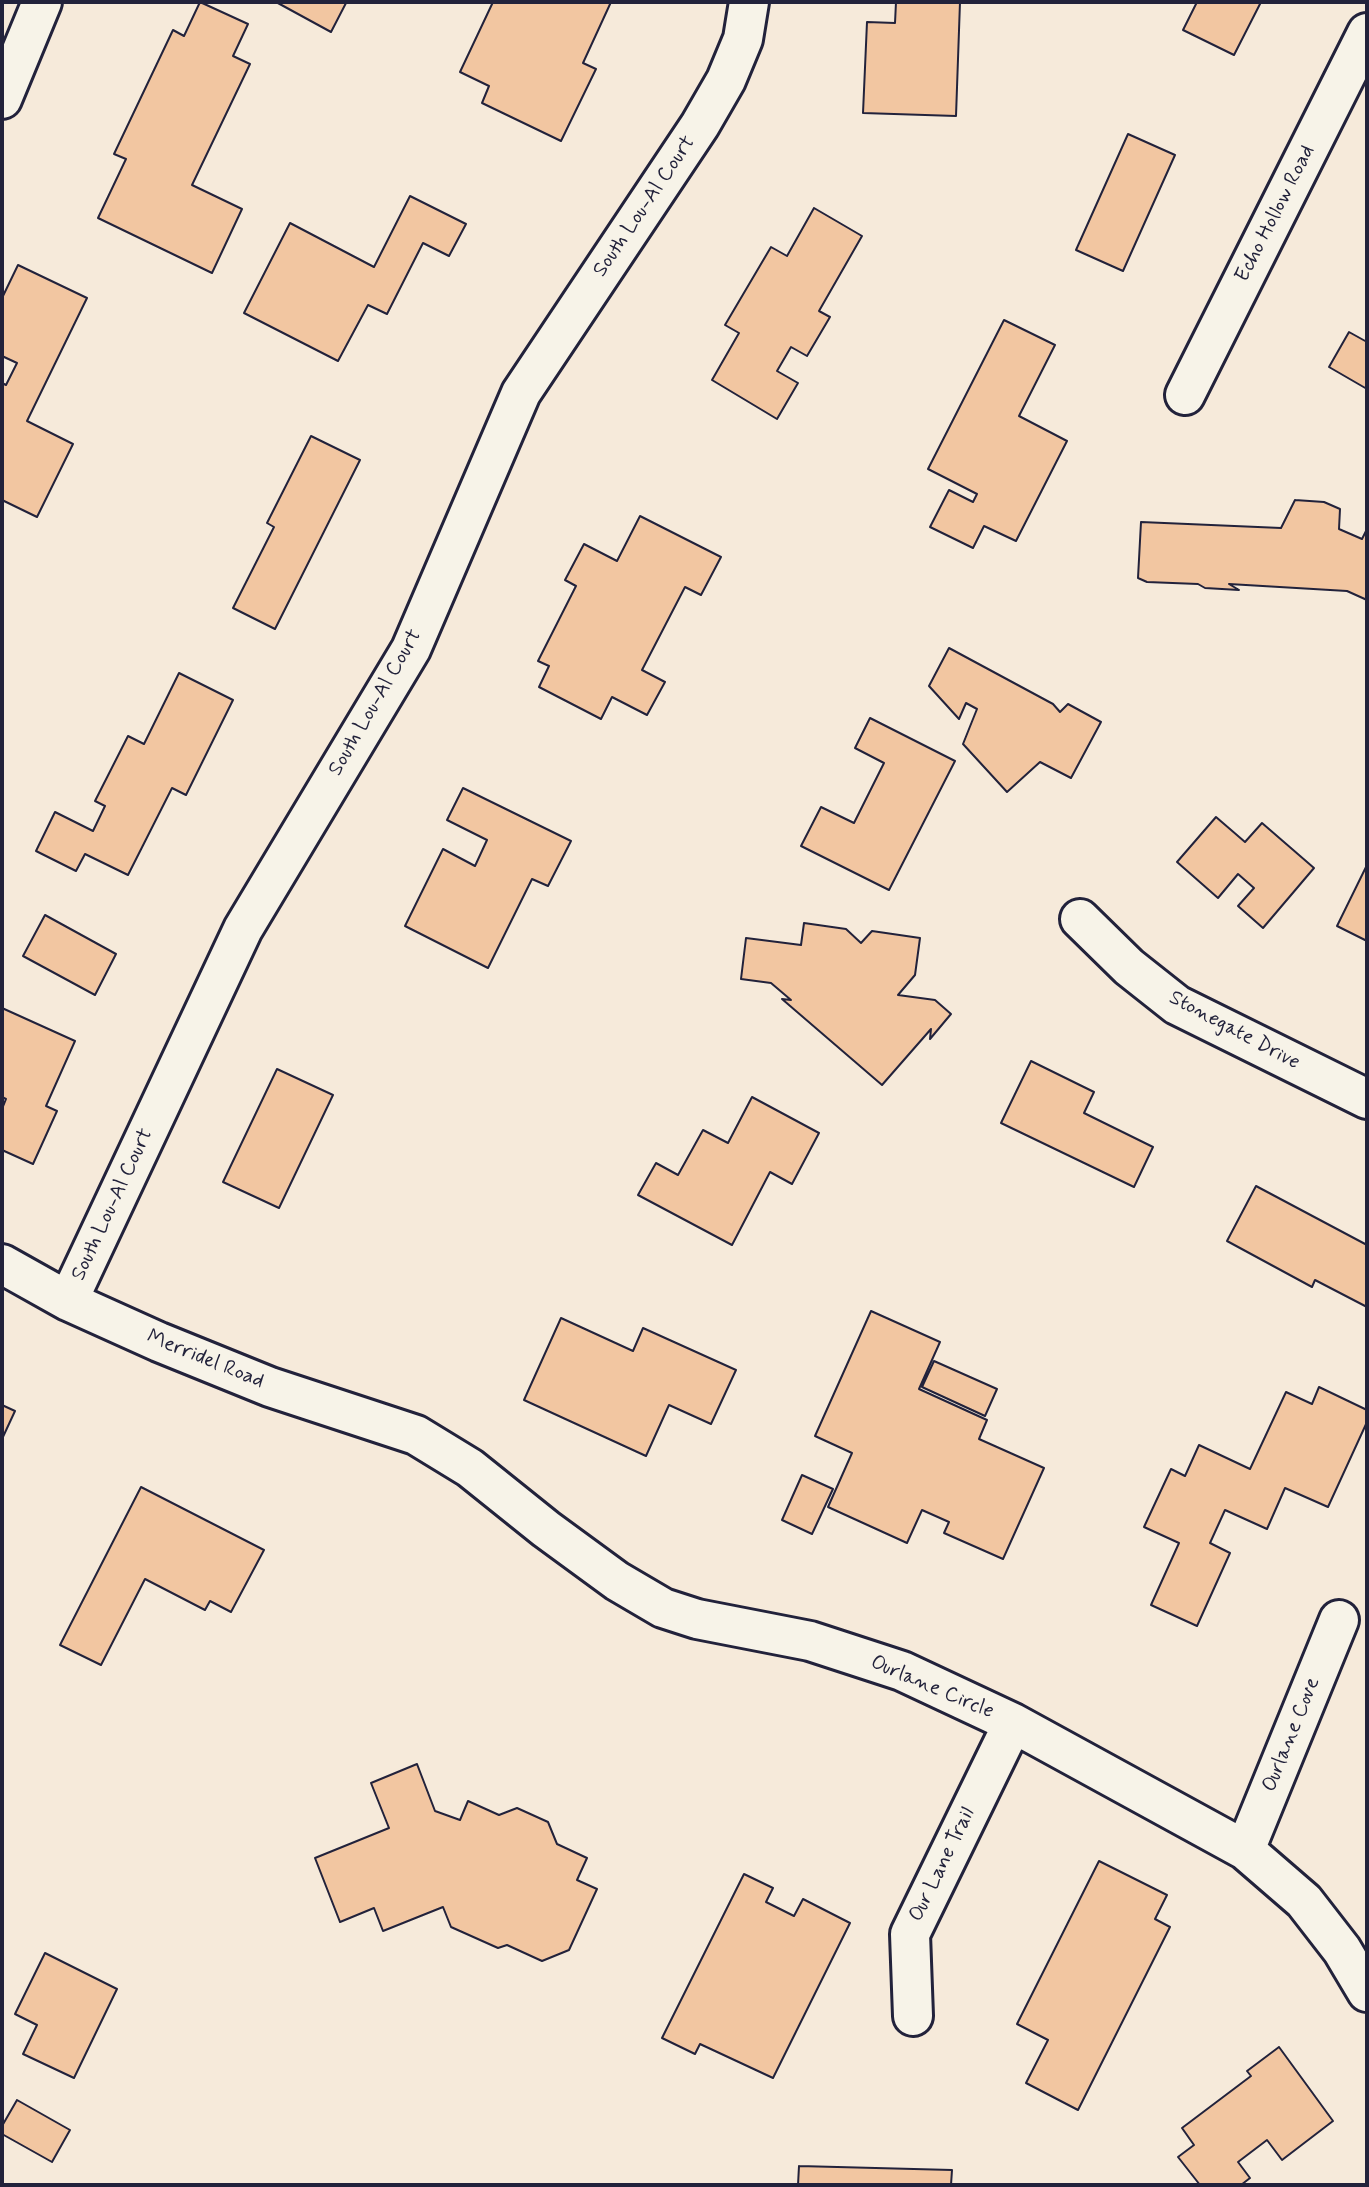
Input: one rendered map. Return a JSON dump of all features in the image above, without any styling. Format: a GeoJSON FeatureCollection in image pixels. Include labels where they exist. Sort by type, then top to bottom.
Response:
{"type":"FeatureCollection","features":[{"type":"Feature","properties":{"kind":"street"},"geometry":{"type":"LineString","coordinates":[[2,99],[41,2]]}},
{"type":"Feature","properties":{"kind":"street","name":"South Lou-Al Court"},"geometry":{"type":"LineString","coordinates":[[68,1301],[243,929],[411,649],[521,393],[726,80],[743,39],[749,2]]}},
{"type":"Feature","properties":{"kind":"street","name":"Echo Hollow Road"},"geometry":{"type":"LineString","coordinates":[[1185,396],[1367,33]]}},
{"type":"Feature","properties":{"kind":"street","name":"Stonegate Drive"},"geometry":{"type":"LineString","coordinates":[[1080,919],[1129,967],[1177,1005],[1367,1099]]}},
{"type":"Feature","properties":{"kind":"street","name":"Merridel Road"},"geometry":{"type":"LineString","coordinates":[[2,1264],[68,1301],[159,1342],[270,1387],[416,1434]]}},
{"type":"Feature","properties":{"kind":"street","name":"Ourlane Circle"},"geometry":{"type":"LineString","coordinates":[[416,1434],[470,1468],[617,1581],[663,1608],[697,1619],[810,1642],[902,1671],[1013,1723],[1245,1850],[1304,1901],[1342,1950],[1367,1992]]}},
{"type":"Feature","properties":{"kind":"street","name":"Ourlane Cove"},"geometry":{"type":"LineString","coordinates":[[1245,1850],[1339,1620]]}},
{"type":"Feature","properties":{"kind":"street","name":"Our Lane Trail"},"geometry":{"type":"LineString","coordinates":[[913,2016],[910,1934],[1013,1723]]}},
{"type":"Feature","properties":{"kind":"building"},"geometry":{"type":"Polygon","coordinates":[[[200,2],[248,24],[233,56],[250,64],[192,185],[242,209],[212,273],[98,218],[126,159],[114,154],[173,30],[184,36],[200,2]]]}},
{"type":"Feature","properties":{"kind":"building"},"geometry":{"type":"Polygon","coordinates":[[[276,2],[343,2],[346,3],[331,32],[276,2]]]}},
{"type":"Feature","properties":{"kind":"building"},"geometry":{"type":"Polygon","coordinates":[[[493,2],[611,2],[583,63],[596,69],[561,141],[482,103],[489,86],[460,72],[493,2]]]}},
{"type":"Feature","properties":{"kind":"building"},"geometry":{"type":"Polygon","coordinates":[[[896,2],[960,2],[956,116],[863,113],[867,22],[895,23],[896,2]]]}},
{"type":"Feature","properties":{"kind":"building"},"geometry":{"type":"Polygon","coordinates":[[[1197,2],[1261,2],[1234,55],[1183,30],[1197,2]]]}},
{"type":"Feature","properties":{"kind":"building"},"geometry":{"type":"Polygon","coordinates":[[[1128,134],[1175,155],[1123,271],[1076,250],[1128,134]]]}},
{"type":"Feature","properties":{"kind":"building"},"geometry":{"type":"Polygon","coordinates":[[[410,196],[466,224],[449,256],[423,243],[387,314],[368,305],[338,361],[244,313],[290,223],[374,267],[410,196]]]}},
{"type":"Feature","properties":{"kind":"building"},"geometry":{"type":"Polygon","coordinates":[[[814,208],[862,236],[819,311],[830,317],[807,356],[791,347],[777,371],[798,383],[777,419],[712,380],[739,333],[725,325],[771,247],[787,256],[814,208]]]}},
{"type":"Feature","properties":{"kind":"building"},"geometry":{"type":"Polygon","coordinates":[[[18,265],[87,298],[27,421],[73,444],[37,517],[2,500],[2,383],[6,385],[17,363],[2,356],[2,298],[18,265]]]}},
{"type":"Feature","properties":{"kind":"building"},"geometry":{"type":"Polygon","coordinates":[[[1004,320],[1055,345],[1019,416],[1067,441],[1016,541],[984,526],[973,548],[930,527],[949,490],[973,502],[977,494],[928,469],[1004,320]]]}},
{"type":"Feature","properties":{"kind":"building"},"geometry":{"type":"Polygon","coordinates":[[[1349,332],[1367,342],[1367,389],[1329,367],[1349,332]]]}},
{"type":"Feature","properties":{"kind":"building"},"geometry":{"type":"Polygon","coordinates":[[[311,436],[360,460],[275,629],[233,608],[274,527],[267,523],[311,436]]]}},
{"type":"Feature","properties":{"kind":"building"},"geometry":{"type":"Polygon","coordinates":[[[1295,500],[1324,502],[1340,509],[1339,529],[1362,539],[1367,529],[1367,600],[1347,591],[1229,584],[1239,590],[1205,588],[1198,584],[1147,582],[1138,578],[1141,522],[1281,528],[1295,500]]]}},
{"type":"Feature","properties":{"kind":"building"},"geometry":{"type":"Polygon","coordinates":[[[640,516],[721,557],[701,595],[685,587],[642,670],[665,682],[647,715],[612,697],[601,719],[539,687],[549,666],[538,661],[576,586],[565,580],[584,544],[617,561],[640,516]]]}},
{"type":"Feature","properties":{"kind":"building"},"geometry":{"type":"Polygon","coordinates":[[[949,648],[1053,704],[1060,712],[1068,704],[1101,722],[1071,778],[1040,762],[1007,792],[963,744],[977,709],[966,703],[959,719],[929,686],[949,648]]]}},
{"type":"Feature","properties":{"kind":"building"},"geometry":{"type":"Polygon","coordinates":[[[179,673],[233,700],[186,795],[172,788],[128,875],[85,854],[76,871],[36,851],[55,812],[93,831],[105,806],[95,801],[128,736],[144,744],[179,673]]]}},
{"type":"Feature","properties":{"kind":"building"},"geometry":{"type":"Polygon","coordinates":[[[870,718],[955,761],[889,890],[801,846],[821,807],[854,823],[884,763],[855,748],[870,718]]]}},
{"type":"Feature","properties":{"kind":"building"},"geometry":{"type":"Polygon","coordinates":[[[463,788],[571,841],[548,886],[532,879],[488,968],[405,926],[443,849],[475,866],[487,840],[447,820],[463,788]]]}},
{"type":"Feature","properties":{"kind":"building"},"geometry":{"type":"Polygon","coordinates":[[[1216,817],[1245,842],[1262,823],[1314,868],[1263,928],[1238,906],[1254,888],[1238,874],[1218,898],[1177,862],[1216,817]]]}},
{"type":"Feature","properties":{"kind":"building"},"geometry":{"type":"Polygon","coordinates":[[[1367,868],[1367,941],[1337,926],[1367,868]]]}},
{"type":"Feature","properties":{"kind":"building"},"geometry":{"type":"Polygon","coordinates":[[[45,915],[116,954],[95,995],[23,956],[45,915]]]}},
{"type":"Feature","properties":{"kind":"building"},"geometry":{"type":"Polygon","coordinates":[[[804,923],[846,929],[861,943],[872,931],[920,938],[915,975],[898,995],[935,1000],[951,1014],[930,1039],[931,1029],[882,1085],[782,999],[791,1000],[771,983],[741,979],[746,938],[801,945],[804,923]]]}},
{"type":"Feature","properties":{"kind":"building"},"geometry":{"type":"Polygon","coordinates":[[[2,1008],[75,1041],[46,1106],[57,1111],[33,1164],[2,1150],[2,1109],[6,1099],[2,1097],[2,1008]]]}},
{"type":"Feature","properties":{"kind":"building"},"geometry":{"type":"Polygon","coordinates":[[[1031,1061],[1094,1092],[1084,1113],[1153,1147],[1134,1187],[1001,1123],[1031,1061]]]}},
{"type":"Feature","properties":{"kind":"building"},"geometry":{"type":"Polygon","coordinates":[[[277,1069],[333,1095],[279,1208],[223,1182],[277,1069]]]}},
{"type":"Feature","properties":{"kind":"building"},"geometry":{"type":"Polygon","coordinates":[[[752,1097],[819,1133],[792,1184],[770,1172],[732,1245],[638,1195],[656,1163],[678,1175],[703,1130],[728,1143],[752,1097]]]}},
{"type":"Feature","properties":{"kind":"building"},"geometry":{"type":"Polygon","coordinates":[[[1256,1186],[1367,1245],[1367,1307],[1315,1280],[1312,1287],[1227,1241],[1256,1186]]]}},
{"type":"Feature","properties":{"kind":"building"},"geometry":{"type":"Polygon","coordinates":[[[871,1311],[940,1342],[919,1389],[987,1420],[979,1439],[1044,1468],[1003,1559],[944,1533],[949,1522],[922,1510],[907,1543],[828,1507],[852,1453],[815,1436],[871,1311]]]}},
{"type":"Feature","properties":{"kind":"building"},"geometry":{"type":"Polygon","coordinates":[[[561,1318],[633,1351],[643,1328],[736,1370],[711,1424],[669,1405],[646,1456],[524,1400],[561,1318]]]}},
{"type":"Feature","properties":{"kind":"building"},"geometry":{"type":"Polygon","coordinates":[[[934,1361],[997,1389],[985,1416],[922,1387],[934,1361]]]}},
{"type":"Feature","properties":{"kind":"building"},"geometry":{"type":"Polygon","coordinates":[[[1319,1387],[1367,1410],[1367,1422],[1328,1507],[1285,1488],[1267,1529],[1225,1510],[1210,1543],[1230,1553],[1197,1626],[1151,1605],[1179,1543],[1144,1527],[1171,1469],[1185,1476],[1199,1445],[1250,1469],[1286,1392],[1312,1404],[1319,1387]]]}},
{"type":"Feature","properties":{"kind":"building"},"geometry":{"type":"Polygon","coordinates":[[[2,1405],[15,1411],[2,1439],[2,1405]]]}},
{"type":"Feature","properties":{"kind":"building"},"geometry":{"type":"Polygon","coordinates":[[[802,1475],[833,1489],[812,1534],[782,1520],[802,1475]]]}},
{"type":"Feature","properties":{"kind":"building"},"geometry":{"type":"Polygon","coordinates":[[[141,1487],[264,1550],[231,1612],[210,1601],[205,1610],[145,1579],[101,1665],[60,1645],[141,1487]]]}},
{"type":"Feature","properties":{"kind":"building"},"geometry":{"type":"Polygon","coordinates":[[[417,1764],[435,1811],[460,1820],[468,1801],[499,1815],[517,1808],[548,1822],[557,1844],[587,1858],[577,1880],[597,1889],[569,1950],[542,1961],[507,1945],[498,1948],[451,1927],[443,1907],[383,1931],[374,1908],[340,1922],[315,1858],[389,1828],[371,1783],[417,1764]]]}},
{"type":"Feature","properties":{"kind":"building"},"geometry":{"type":"Polygon","coordinates":[[[1099,1861],[1167,1895],[1155,1919],[1170,1927],[1078,2110],[1026,2083],[1048,2040],[1017,2024],[1099,1861]]]}},
{"type":"Feature","properties":{"kind":"building"},"geometry":{"type":"Polygon","coordinates":[[[744,1874],[773,1888],[766,1902],[794,1916],[803,1899],[850,1923],[773,2078],[700,2044],[695,2054],[662,2038],[744,1874]]]}},
{"type":"Feature","properties":{"kind":"building"},"geometry":{"type":"Polygon","coordinates":[[[45,1953],[117,1989],[74,2078],[23,2054],[37,2025],[15,2014],[45,1953]]]}},
{"type":"Feature","properties":{"kind":"building"},"geometry":{"type":"Polygon","coordinates":[[[1279,2047],[1333,2121],[1282,2160],[1267,2140],[1238,2162],[1250,2178],[1241,2185],[1200,2185],[1178,2157],[1194,2145],[1182,2128],[1251,2076],[1247,2071],[1279,2047]]]}},
{"type":"Feature","properties":{"kind":"building"},"geometry":{"type":"Polygon","coordinates":[[[17,2100],[70,2130],[52,2162],[2,2134],[2,2126],[17,2100]]]}},
{"type":"Feature","properties":{"kind":"building"},"geometry":{"type":"Polygon","coordinates":[[[799,2166],[952,2170],[951,2185],[798,2185],[799,2166]]]}}]}
